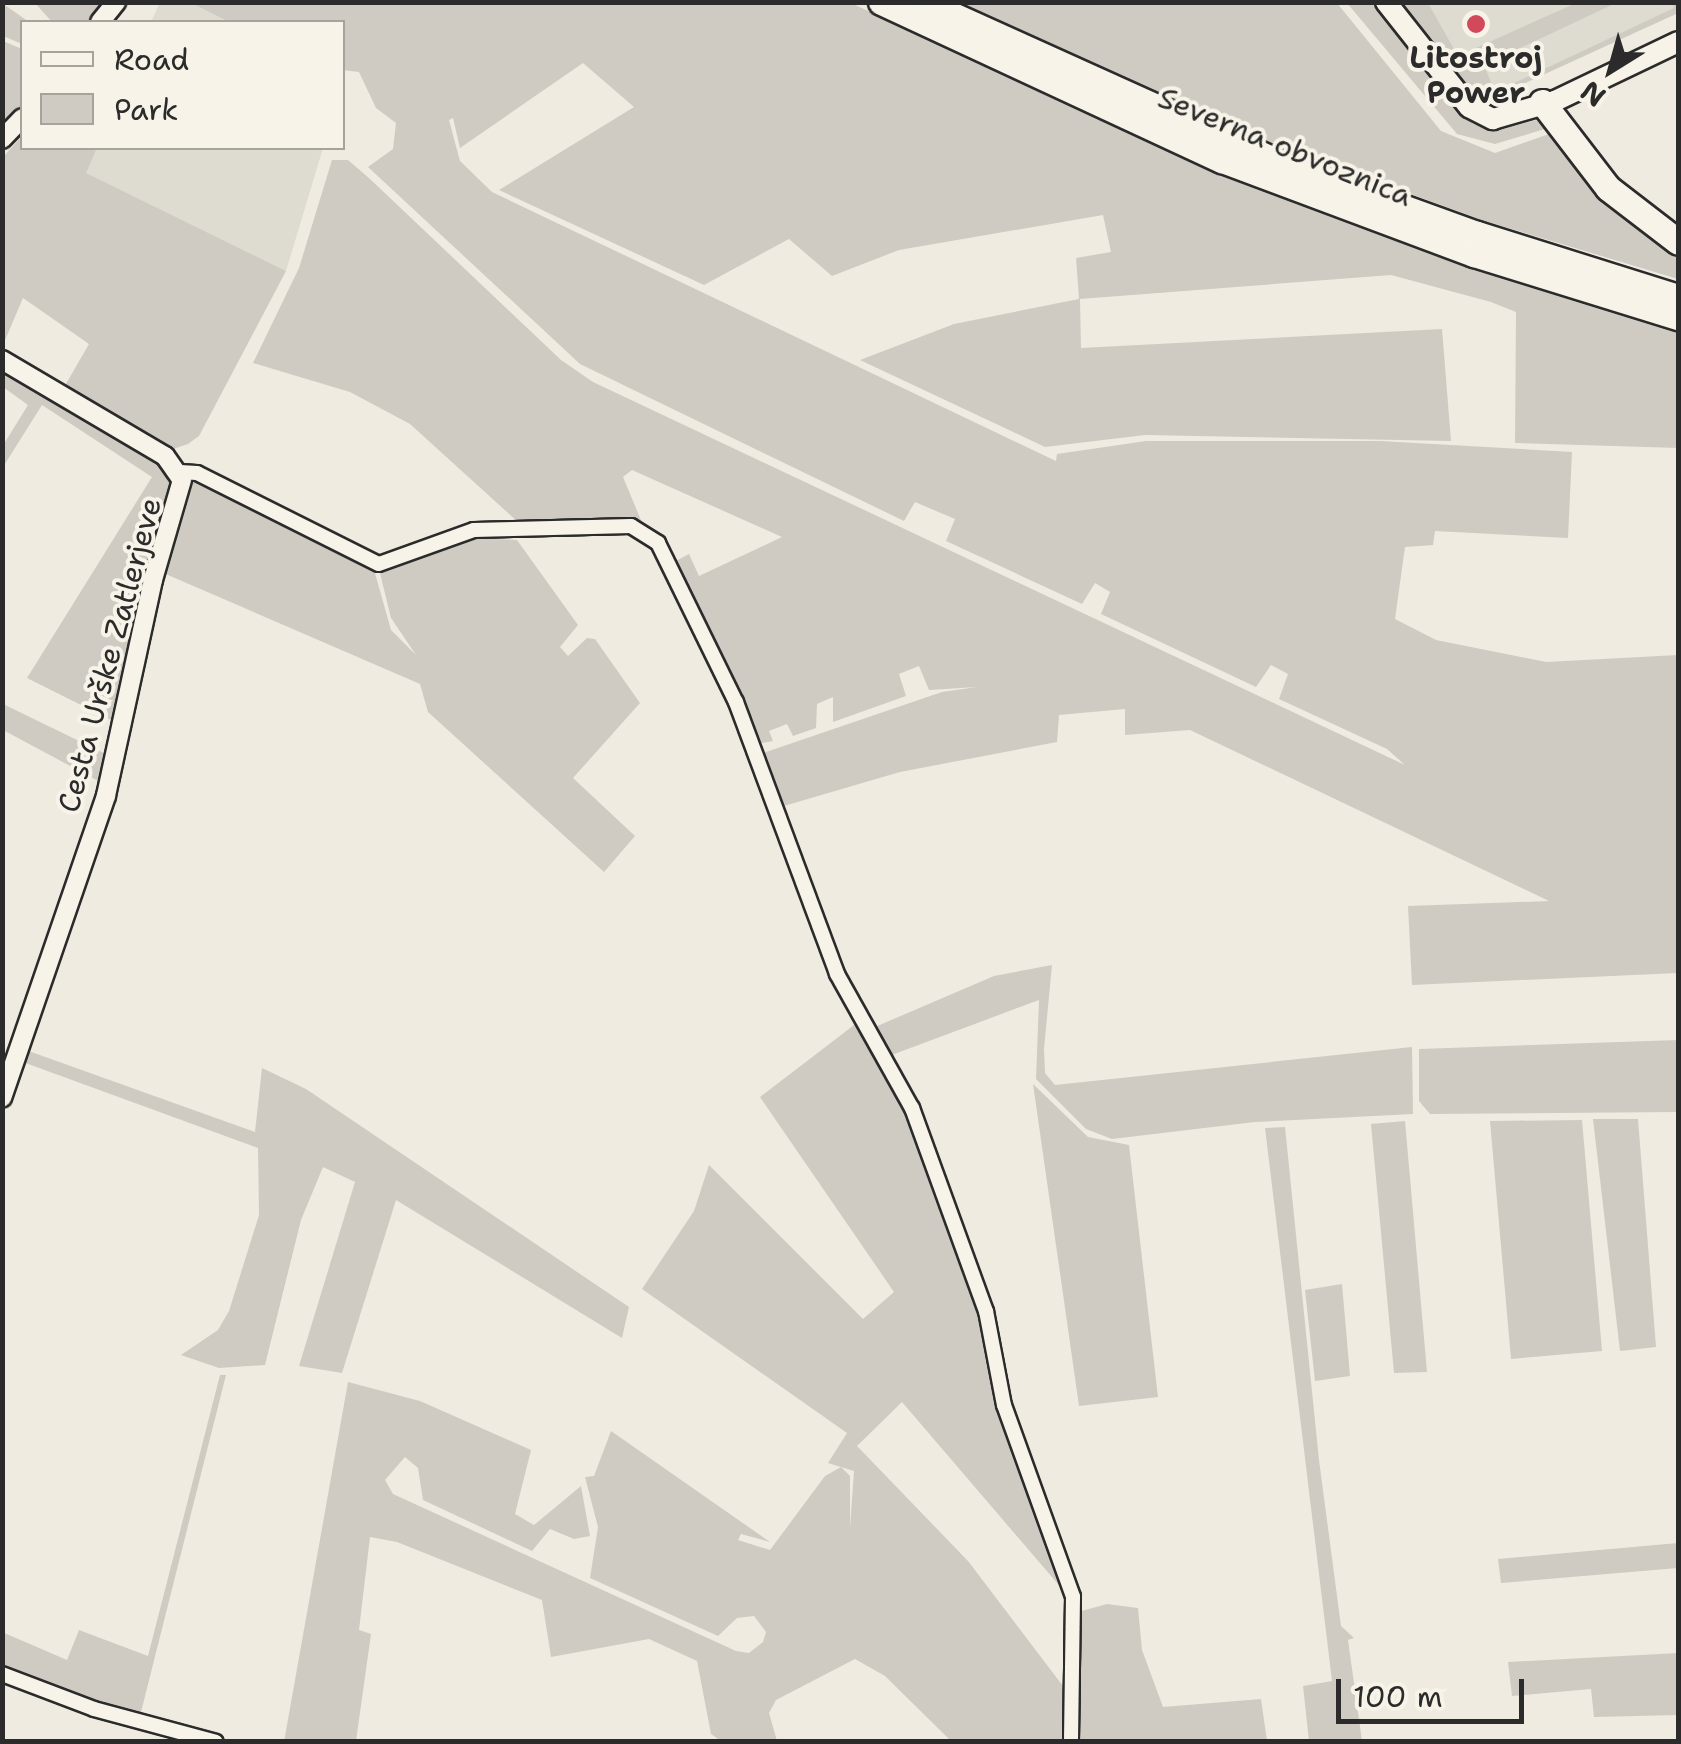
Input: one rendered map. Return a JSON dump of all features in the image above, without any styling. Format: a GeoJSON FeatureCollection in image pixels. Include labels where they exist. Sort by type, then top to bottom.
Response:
{"type":"FeatureCollection","features":[{"type":"Feature","properties":{"kind":"highway","name":"Severna obvoznica"},"geometry":{"type":"LineString","coordinates":[[881,2],[1222,160],[1458,248],[1678,317]]}},
{"type":"Feature","properties":{"kind":"highway","name":"Severna obvoznica"},"geometry":{"type":"LineString","coordinates":[[924,2],[1278,162],[1477,234],[1678,297]]}},
{"type":"Feature","properties":{"kind":"highway"},"geometry":{"type":"LineString","coordinates":[[1542,102],[1608,188],[1678,242]]}},
{"type":"Feature","properties":{"kind":"main road"},"geometry":{"type":"LineString","coordinates":[[1386,2],[1475,112],[1502,118],[1542,102],[1550,90],[1678,42]]}},
{"type":"Feature","properties":{"kind":"main road"},"geometry":{"type":"LineString","coordinates":[[1619,64],[1678,30]]}},
{"type":"Feature","properties":{"kind":"street"},"geometry":{"type":"LineString","coordinates":[[2,139],[20,120]]}},
{"type":"Feature","properties":{"kind":"street"},"geometry":{"type":"LineString","coordinates":[[2,360],[166,456],[180,472]]}},
{"type":"Feature","properties":{"kind":"street","name":"Cesta Urške Zatlerjeve"},"geometry":{"type":"LineString","coordinates":[[2,1098],[106,796],[180,472],[197,473],[379,564],[474,530],[631,526],[648,532],[664,555],[736,702],[837,974],[912,1108],[986,1312],[1004,1406],[1072,1597],[1071,1742]]}},
{"type":"Feature","properties":{"kind":"street"},"geometry":{"type":"LineString","coordinates":[[2,1674],[94,1709],[216,1742]]}},
{"type":"Feature","properties":{"kind":"shaded area"},"geometry":{"type":"Polygon","coordinates":[[[160,2],[191,3],[225,20],[152,20],[160,2]]]}},
{"type":"Feature","properties":{"kind":"shaded area"},"geometry":{"type":"Polygon","coordinates":[[[1678,2],[1678,13],[1490,99],[1462,81],[1398,3],[1678,2]]]}},
{"type":"Feature","properties":{"kind":"shaded area"},"geometry":{"type":"Polygon","coordinates":[[[96,150],[322,150],[286,271],[85,173],[96,150]]]}},
{"type":"Feature","properties":{"kind":"green space"},"geometry":{"type":"Polygon","coordinates":[[[2,3],[26,20],[20,20],[20,43],[3,36],[2,3]]]}},
{"type":"Feature","properties":{"kind":"green space"},"geometry":{"type":"Polygon","coordinates":[[[35,3],[110,3],[95,20],[50,20],[35,3]]]}},
{"type":"Feature","properties":{"kind":"green space"},"geometry":{"type":"Polygon","coordinates":[[[191,3],[851,3],[1203,168],[1496,276],[1678,331],[1678,448],[1515,443],[1516,312],[1491,302],[1391,275],[1080,299],[1081,348],[1442,329],[1451,441],[1145,435],[1045,447],[860,360],[954,324],[1079,299],[1076,258],[1111,252],[1103,215],[899,250],[832,276],[789,239],[704,285],[499,190],[634,107],[583,63],[460,148],[453,118],[449,120],[460,161],[492,192],[1056,461],[1057,454],[1146,441],[1380,441],[1572,452],[1568,538],[1435,531],[1433,545],[1405,547],[1395,619],[1436,640],[1546,662],[1678,655],[1678,973],[1412,985],[1408,906],[1549,901],[1190,730],[1125,735],[1125,709],[1059,715],[1057,742],[900,772],[777,808],[761,756],[766,752],[942,692],[977,687],[929,690],[919,666],[899,674],[906,696],[833,722],[833,697],[817,704],[816,728],[793,736],[787,724],[769,731],[773,741],[757,744],[672,563],[689,554],[699,576],[782,537],[632,470],[623,477],[643,525],[518,522],[410,424],[350,392],[253,363],[299,268],[332,160],[348,160],[561,360],[593,382],[1405,765],[1387,749],[1279,699],[1288,674],[1271,665],[1256,687],[1101,614],[1110,592],[1095,583],[1082,604],[946,541],[955,519],[915,502],[904,521],[580,364],[368,167],[393,149],[396,123],[376,108],[359,72],[345,70],[345,20],[225,20],[191,3]]]}},
{"type":"Feature","properties":{"kind":"green space"},"geometry":{"type":"Polygon","coordinates":[[[957,3],[1337,3],[1441,131],[1495,153],[1552,133],[1678,247],[1678,279],[1482,220],[1288,149],[1075,61],[957,3]]]}},
{"type":"Feature","properties":{"kind":"green space"},"geometry":{"type":"Polygon","coordinates":[[[1347,3],[1373,3],[1473,124],[1499,130],[1536,120],[1545,129],[1495,144],[1457,134],[1347,3]]]}},
{"type":"Feature","properties":{"kind":"green space"},"geometry":{"type":"Polygon","coordinates":[[[1398,3],[1428,3],[1458,56],[1576,3],[1616,3],[1484,65],[1495,92],[1674,8],[1672,3],[1678,3],[1678,13],[1490,99],[1462,81],[1398,3]]]}},
{"type":"Feature","properties":{"kind":"green space"},"geometry":{"type":"Polygon","coordinates":[[[3,41],[20,48],[20,111],[3,131],[3,41]]]}},
{"type":"Feature","properties":{"kind":"green space"},"geometry":{"type":"Polygon","coordinates":[[[20,138],[20,150],[96,150],[86,173],[286,271],[199,436],[188,444],[170,450],[63,389],[89,344],[23,298],[3,345],[3,157],[20,138]]]}},
{"type":"Feature","properties":{"kind":"green space"},"geometry":{"type":"Polygon","coordinates":[[[3,368],[171,473],[173,484],[139,599],[117,723],[27,678],[152,477],[42,405],[3,467],[2,447],[28,405],[3,387],[3,368]]]}},
{"type":"Feature","properties":{"kind":"green space"},"geometry":{"type":"Polygon","coordinates":[[[193,482],[365,562],[375,573],[391,630],[416,655],[391,618],[379,569],[453,537],[517,540],[578,625],[560,647],[568,656],[587,638],[595,639],[640,703],[573,778],[635,836],[604,872],[428,712],[420,684],[161,572],[193,482]]]}},
{"type":"Feature","properties":{"kind":"green space"},"geometry":{"type":"Polygon","coordinates":[[[3,704],[110,756],[102,783],[3,730],[3,704]]]}},
{"type":"Feature","properties":{"kind":"green space"},"geometry":{"type":"Polygon","coordinates":[[[1052,965],[1044,1049],[1045,1073],[1055,1085],[1412,1047],[1413,1114],[1255,1122],[1112,1139],[1086,1129],[1036,1079],[1039,1000],[889,1056],[875,1027],[994,976],[1052,965]]]}},
{"type":"Feature","properties":{"kind":"green space"},"geometry":{"type":"Polygon","coordinates":[[[858,1022],[893,1078],[942,1195],[979,1306],[1027,1492],[1069,1597],[902,1402],[857,1446],[968,1561],[1066,1690],[1067,1741],[951,1741],[885,1676],[855,1659],[776,1700],[769,1713],[777,1741],[721,1741],[711,1734],[697,1661],[649,1639],[551,1657],[542,1600],[397,1542],[370,1537],[359,1630],[371,1634],[356,1741],[284,1742],[348,1382],[420,1401],[531,1450],[515,1514],[534,1525],[581,1486],[590,1536],[574,1539],[550,1529],[532,1551],[423,1500],[418,1468],[405,1457],[385,1480],[393,1494],[736,1651],[749,1653],[763,1642],[766,1632],[754,1616],[737,1618],[718,1636],[590,1578],[598,1527],[585,1477],[594,1476],[611,1431],[770,1542],[741,1534],[738,1540],[770,1550],[825,1476],[841,1467],[828,1463],[847,1433],[642,1289],[694,1211],[709,1165],[863,1319],[894,1292],[760,1097],[858,1022]],[[841,1467],[850,1476],[850,1528],[854,1471],[841,1467]]]}},
{"type":"Feature","properties":{"kind":"green space"},"geometry":{"type":"Polygon","coordinates":[[[1678,1040],[1678,1112],[1430,1114],[1419,1101],[1419,1049],[1678,1040]]]}},
{"type":"Feature","properties":{"kind":"green space"},"geometry":{"type":"Polygon","coordinates":[[[23,1049],[255,1132],[262,1068],[306,1089],[629,1307],[622,1338],[396,1200],[342,1373],[299,1366],[355,1182],[323,1167],[301,1220],[265,1365],[219,1368],[181,1355],[218,1330],[229,1311],[259,1215],[258,1148],[20,1061],[23,1049]]]}},
{"type":"Feature","properties":{"kind":"green space"},"geometry":{"type":"Polygon","coordinates":[[[1033,1084],[1088,1137],[1129,1145],[1158,1397],[1079,1406],[1033,1084]]]}},
{"type":"Feature","properties":{"kind":"green space"},"geometry":{"type":"Polygon","coordinates":[[[1593,1119],[1638,1119],[1656,1347],[1620,1351],[1593,1119]]]}},
{"type":"Feature","properties":{"kind":"green space"},"geometry":{"type":"Polygon","coordinates":[[[1582,1120],[1602,1351],[1511,1359],[1490,1121],[1582,1120]]]}},
{"type":"Feature","properties":{"kind":"green space"},"geometry":{"type":"Polygon","coordinates":[[[1405,1121],[1427,1372],[1394,1373],[1371,1124],[1405,1121]]]}},
{"type":"Feature","properties":{"kind":"green space"},"geometry":{"type":"Polygon","coordinates":[[[1285,1127],[1319,1460],[1341,1626],[1354,1638],[1348,1640],[1362,1741],[1309,1741],[1303,1686],[1332,1681],[1265,1128],[1285,1127]]]}},
{"type":"Feature","properties":{"kind":"green space"},"geometry":{"type":"Polygon","coordinates":[[[1342,1284],[1350,1376],[1315,1381],[1305,1290],[1342,1284]]]}},
{"type":"Feature","properties":{"kind":"green space"},"geometry":{"type":"Polygon","coordinates":[[[220,1375],[226,1375],[140,1716],[3,1667],[2,1632],[67,1660],[79,1630],[148,1656],[220,1375]]]}},
{"type":"Feature","properties":{"kind":"green space"},"geometry":{"type":"Polygon","coordinates":[[[1678,1543],[1678,1568],[1501,1583],[1498,1559],[1678,1543]]]}},
{"type":"Feature","properties":{"kind":"green space"},"geometry":{"type":"Polygon","coordinates":[[[1107,1604],[1138,1608],[1142,1650],[1163,1707],[1261,1699],[1267,1741],[1075,1742],[1078,1612],[1107,1604]]]}},
{"type":"Feature","properties":{"kind":"green space"},"geometry":{"type":"Polygon","coordinates":[[[1678,1653],[1678,1715],[1594,1717],[1591,1689],[1512,1696],[1508,1662],[1678,1653]]]}},
{"type":"Feature","properties":{"kind":"place","name":"Litostroj Power"},"geometry":{"type":"Point","coordinates":[1476,24]}}]}
